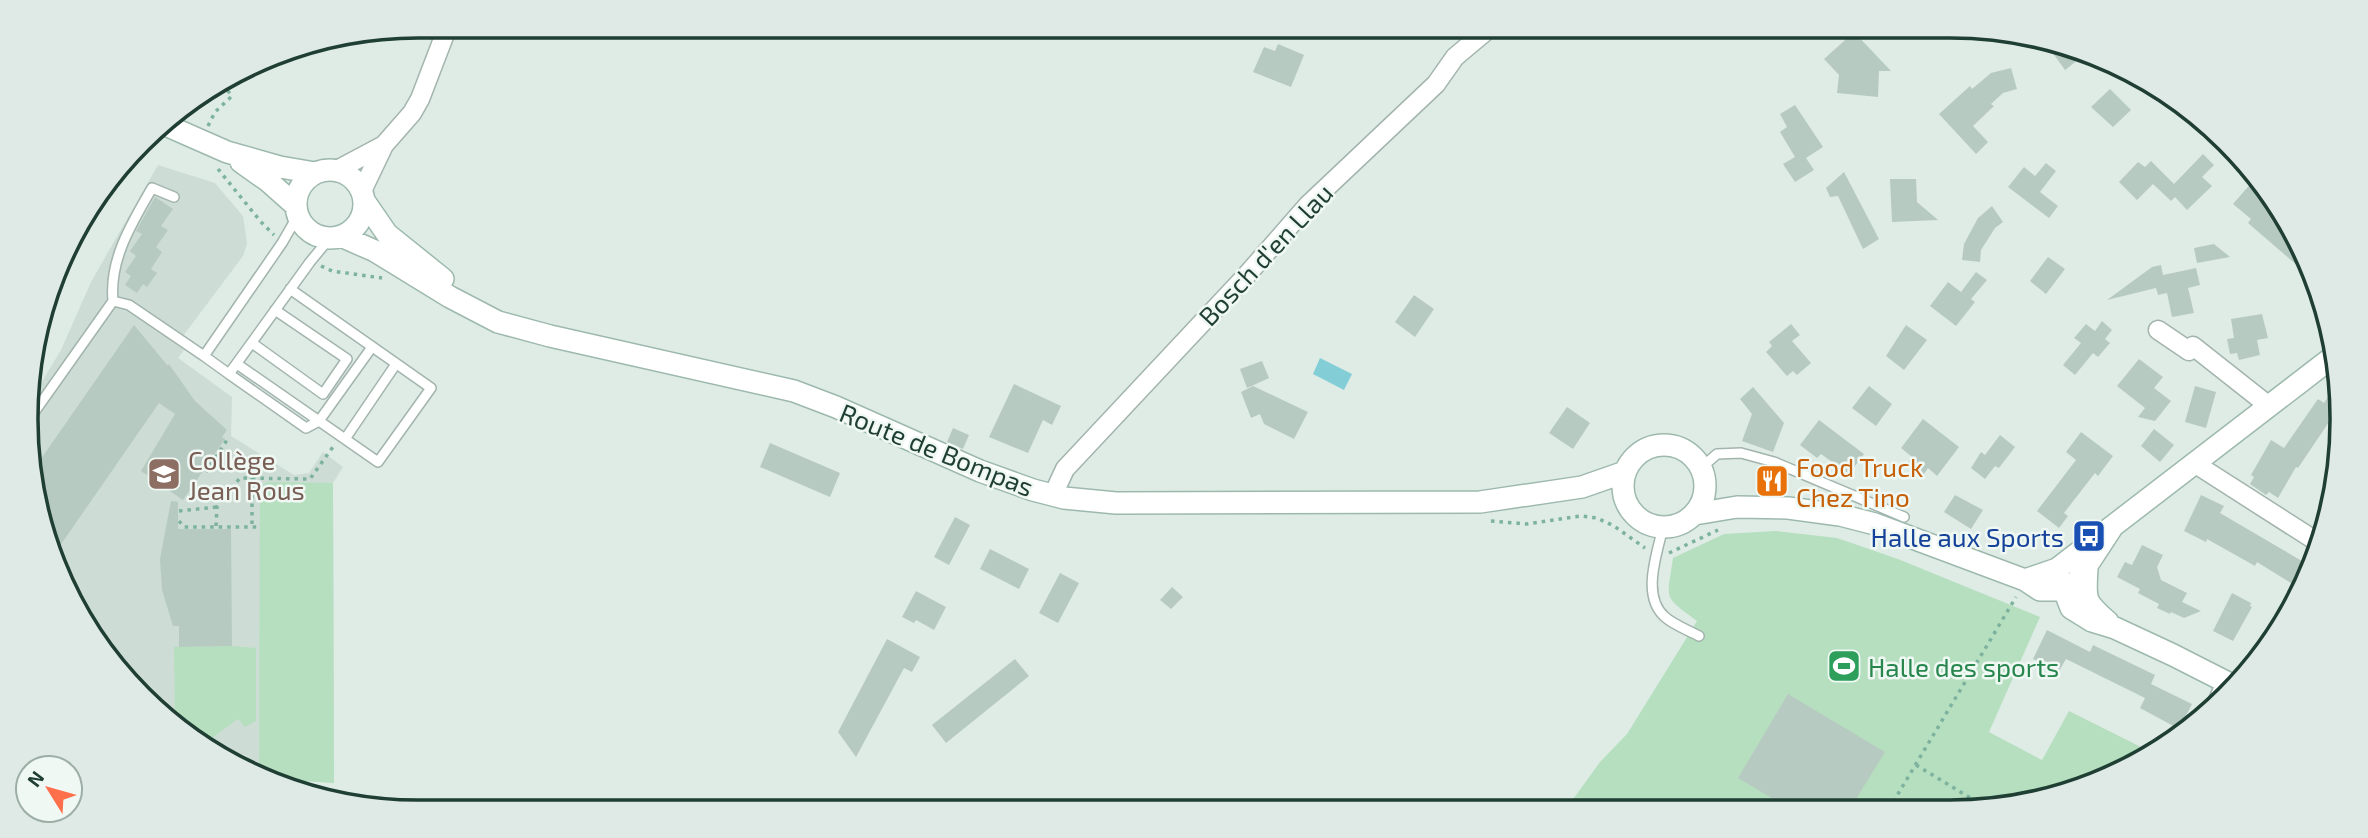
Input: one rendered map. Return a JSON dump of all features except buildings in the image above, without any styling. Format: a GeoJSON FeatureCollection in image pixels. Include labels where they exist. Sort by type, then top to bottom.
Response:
{"type":"FeatureCollection","features":[{"type":"Feature","properties":{"kind":"main road"},"geometry":{"type":"LineString","coordinates":[[174,128],[201,140],[220,159],[268,181],[296,211],[305,229],[316,236],[336,238],[359,223],[364,213],[363,197],[356,181],[347,174],[326,170],[315,173],[304,181],[297,192],[296,211]]}},
{"type":"Feature","properties":{"kind":"main road"},"geometry":{"type":"LineString","coordinates":[[220,159],[315,173]]}},
{"type":"Feature","properties":{"kind":"main road","name":"Route de Bompas"},"geometry":{"type":"LineString","coordinates":[[363,197],[387,234],[440,277],[550,336]]}},
{"type":"Feature","properties":{"kind":"main road","name":"Route de Bompas"},"geometry":{"type":"LineString","coordinates":[[336,238],[375,251],[450,297],[498,322],[794,391],[980,471],[1053,495],[1116,503],[1480,502],[1582,487],[1625,472]]}},
{"type":"Feature","properties":{"kind":"main road"},"geometry":{"type":"LineString","coordinates":[[2020,588],[2057,569],[2325,363]]}},
{"type":"Feature","properties":{"kind":"main road"},"geometry":{"type":"LineString","coordinates":[[1704,478],[1703,502],[1695,513],[1680,524],[1662,527],[1646,523],[1633,513],[1625,498],[1625,472],[1633,458],[1646,449],[1662,444],[1678,447],[1692,455],[1704,478],[1737,507]]}},
{"type":"Feature","properties":{"kind":"main road","name":"Route de Bompas"},"geometry":{"type":"LineString","coordinates":[[1582,487],[1625,498]]}},
{"type":"Feature","properties":{"kind":"main road"},"geometry":{"type":"LineString","coordinates":[[1695,513],[1737,507],[1788,508],[1840,515],[1875,524],[2020,588],[2040,590],[2075,581]]}},
{"type":"Feature","properties":{"kind":"main road"},"geometry":{"type":"LineString","coordinates":[[2111,529],[2075,581],[2071,608],[2092,621],[2115,628],[2224,682]]}},
{"type":"Feature","properties":{"kind":"main road"},"geometry":{"type":"LineString","coordinates":[[2057,569],[2075,581],[2079,600],[2115,628]]}},
{"type":"Feature","properties":{"kind":"street"},"geometry":{"type":"LineString","coordinates":[[363,197],[384,145],[412,113],[444,39]]}},
{"type":"Feature","properties":{"kind":"street","name":"Bosch d'en Llau"},"geometry":{"type":"LineString","coordinates":[[1053,495],[1065,469],[1308,205],[1436,84],[1455,57],[1476,39]]}},
{"type":"Feature","properties":{"kind":"street"},"geometry":{"type":"LineString","coordinates":[[337,170],[384,145]]}},
{"type":"Feature","properties":{"kind":"street"},"geometry":{"type":"LineString","coordinates":[[2158,330],[2189,351],[2193,346],[2269,406]]}},
{"type":"Feature","properties":{"kind":"street"},"geometry":{"type":"LineString","coordinates":[[2194,463],[2310,537]]}},
{"type":"Feature","properties":{"kind":"lane"},"geometry":{"type":"LineString","coordinates":[[39,406],[113,301],[111,286],[124,239],[152,188],[174,197]]}},
{"type":"Feature","properties":{"kind":"lane"},"geometry":{"type":"LineString","coordinates":[[204,356],[282,243],[296,211]]}},
{"type":"Feature","properties":{"kind":"lane"},"geometry":{"type":"LineString","coordinates":[[229,374],[310,261],[336,238]]}},
{"type":"Feature","properties":{"kind":"lane"},"geometry":{"type":"LineString","coordinates":[[237,364],[379,462],[430,388],[290,289]]}},
{"type":"Feature","properties":{"kind":"lane"},"geometry":{"type":"LineString","coordinates":[[113,301],[129,305],[306,428],[319,421],[372,347]]}},
{"type":"Feature","properties":{"kind":"lane"},"geometry":{"type":"LineString","coordinates":[[252,343],[323,394],[347,359],[275,310]]}},
{"type":"Feature","properties":{"kind":"lane"},"geometry":{"type":"LineString","coordinates":[[343,438],[397,364]]}},
{"type":"Feature","properties":{"kind":"lane"},"geometry":{"type":"LineString","coordinates":[[1704,478],[1717,454],[1741,453],[1774,463],[1904,517]]}},
{"type":"Feature","properties":{"kind":"lane"},"geometry":{"type":"LineString","coordinates":[[1662,527],[1653,580],[1655,604],[1665,618],[1699,636]]}},
{"type":"Feature","properties":{"kind":"path"},"geometry":{"type":"LineString","coordinates":[[201,140],[215,112],[232,96],[227,90]]}},
{"type":"Feature","properties":{"kind":"path"},"geometry":{"type":"LineString","coordinates":[[220,159],[222,172],[261,222],[282,243]]}},
{"type":"Feature","properties":{"kind":"path"},"geometry":{"type":"LineString","coordinates":[[310,261],[332,271],[383,279]]}},
{"type":"Feature","properties":{"kind":"path"},"geometry":{"type":"LineString","coordinates":[[216,526],[217,506],[240,478],[310,479],[343,438]]}},
{"type":"Feature","properties":{"kind":"path"},"geometry":{"type":"LineString","coordinates":[[206,472],[227,440]]}},
{"type":"Feature","properties":{"kind":"path"},"geometry":{"type":"LineString","coordinates":[[252,478],[253,527]]}},
{"type":"Feature","properties":{"kind":"path"},"geometry":{"type":"LineString","coordinates":[[179,511],[217,506]]}},
{"type":"Feature","properties":{"kind":"path"},"geometry":{"type":"LineString","coordinates":[[1491,521],[1527,524],[1581,516],[1597,518],[1657,554],[1672,553],[1720,529]]}},
{"type":"Feature","properties":{"kind":"path"},"geometry":{"type":"LineString","coordinates":[[179,521],[184,527],[259,527]]}},
{"type":"Feature","properties":{"kind":"path"},"geometry":{"type":"LineString","coordinates":[[1895,799],[2020,588]]}},
{"type":"Feature","properties":{"kind":"path"},"geometry":{"type":"LineString","coordinates":[[1916,765],[1972,799]]}},
{"type":"Feature","properties":{"kind":"shaded area","name":"Collège Jean Rous"},"geometry":{"type":"Polygon","coordinates":[[[158,165],[215,183],[243,216],[247,244],[243,256],[177,344],[184,350],[178,358],[232,397],[231,436],[294,475],[309,473],[323,452],[343,467],[333,483],[334,783],[303,781],[273,771],[229,749],[187,721],[150,688],[117,651],[89,609],[67,565],[51,517],[42,469],[39,394],[40,385],[61,350],[91,282],[158,165]]]}},
{"type":"Feature","properties":{"kind":"green space"},"geometry":{"type":"Polygon","coordinates":[[[267,482],[333,483],[334,783],[303,781],[259,764],[260,487],[267,482]]]}},
{"type":"Feature","properties":{"kind":"green space","name":"Halle des sports"},"geometry":{"type":"Polygon","coordinates":[[[1776,531],[1837,538],[1898,559],[2040,617],[1989,732],[2042,760],[2069,711],[2142,747],[2095,771],[2047,787],[1974,799],[1573,799],[1600,762],[1627,734],[1697,621],[1672,601],[1670,596],[1673,558],[1724,534],[1776,531]]]}},
{"type":"Feature","properties":{"kind":"green space"},"geometry":{"type":"Polygon","coordinates":[[[174,647],[256,648],[256,721],[245,727],[238,719],[212,738],[175,711],[174,647]]]}},
{"type":"Feature","properties":{"kind":"water"},"geometry":{"type":"Polygon","coordinates":[[[1320,358],[1352,374],[1344,390],[1313,374],[1320,358]]]}},
{"type":"Feature","properties":{"kind":"place","name":"Collège Jean Rous"},"geometry":{"type":"Point","coordinates":[164,474]}},
{"type":"Feature","properties":{"kind":"place","name":"Food Truck Chez Tino"},"geometry":{"type":"Point","coordinates":[1772,481]}},
{"type":"Feature","properties":{"kind":"place","name":"Halle aux Sports"},"geometry":{"type":"Point","coordinates":[2089,536]}},
{"type":"Feature","properties":{"kind":"place","name":"Halle des sports"},"geometry":{"type":"Point","coordinates":[1844,666]}}]}
